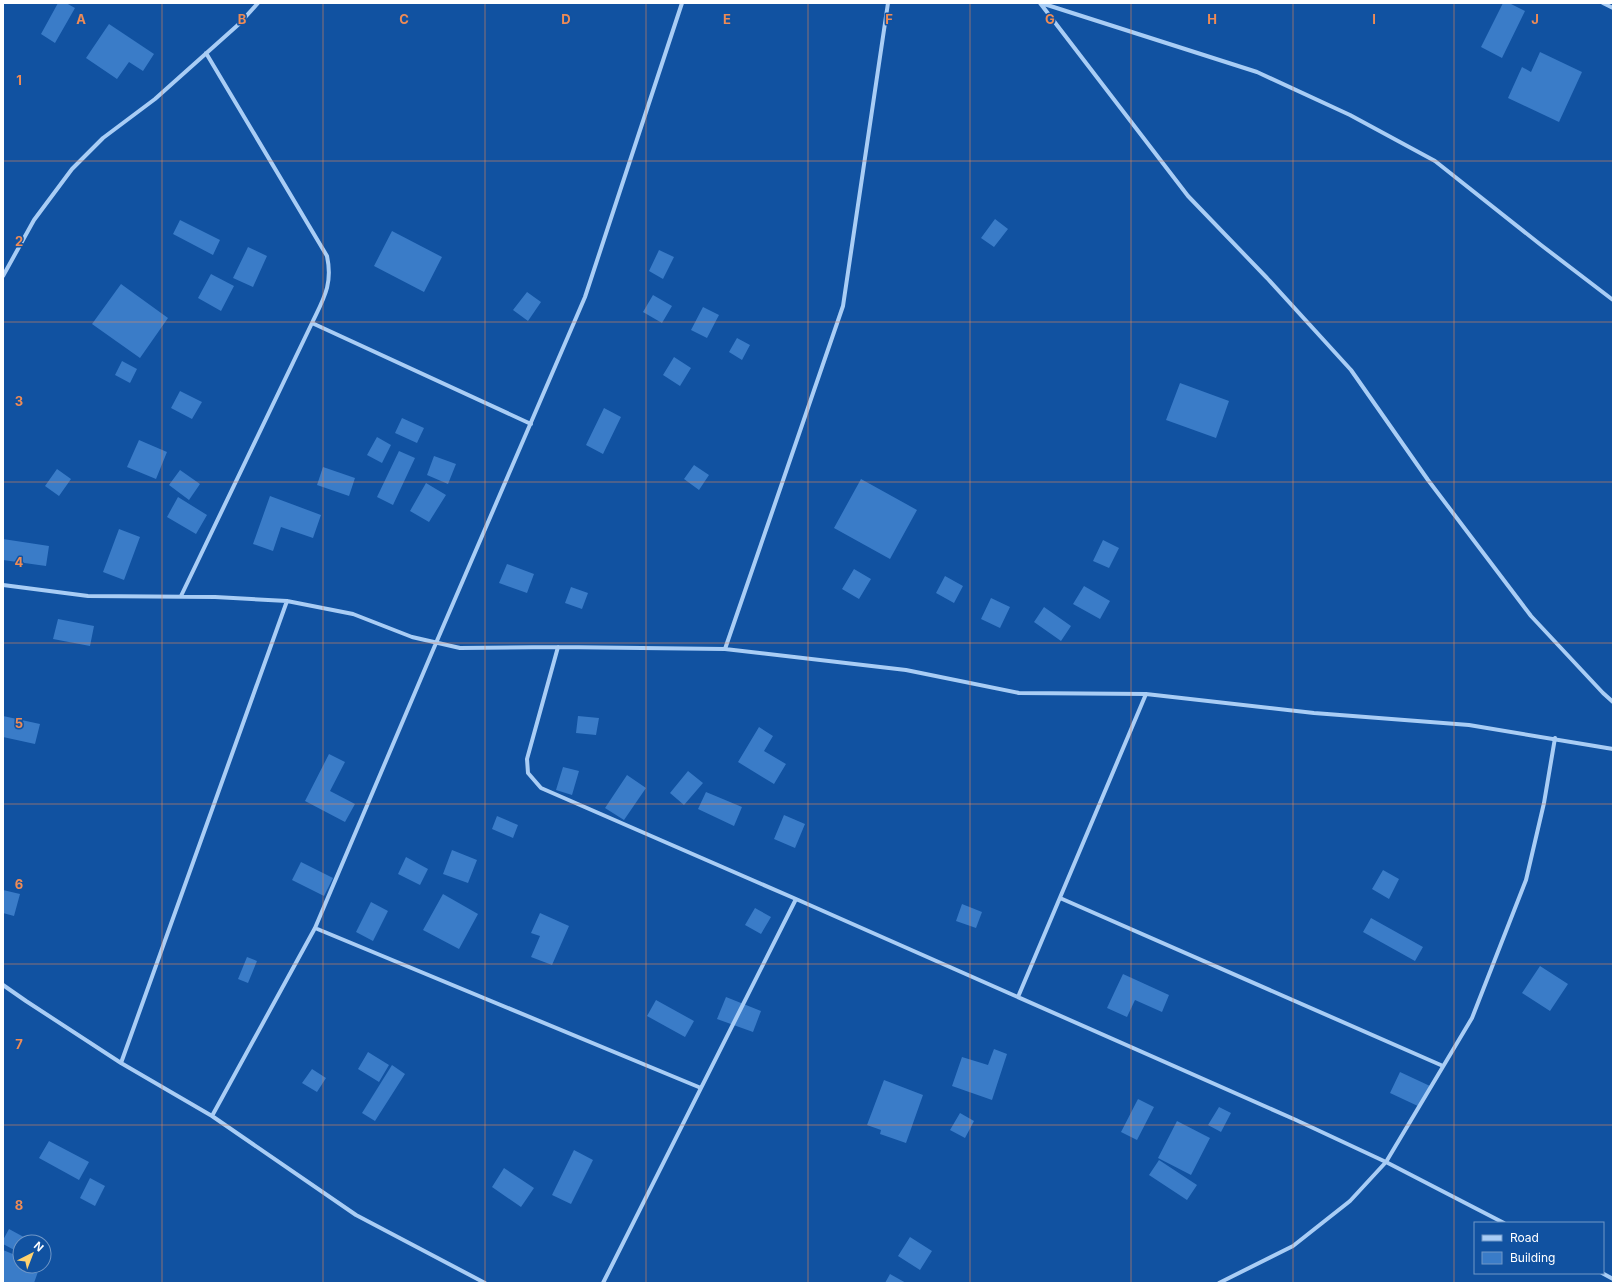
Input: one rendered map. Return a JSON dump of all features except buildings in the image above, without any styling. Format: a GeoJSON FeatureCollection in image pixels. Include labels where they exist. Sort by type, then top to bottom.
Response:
{"type":"FeatureCollection","features":[{"type":"Feature","properties":{"kind":"street"},"geometry":{"type":"LineString","coordinates":[[3,276],[34,220],[72,169],[103,138],[155,99],[239,24],[258,3]]}},
{"type":"Feature","properties":{"kind":"street"},"geometry":{"type":"LineString","coordinates":[[212,1116],[315,928],[585,298],[682,3]]}},
{"type":"Feature","properties":{"kind":"street"},"geometry":{"type":"LineString","coordinates":[[725,649],[843,306],[888,3]]}},
{"type":"Feature","properties":{"kind":"street"},"geometry":{"type":"LineString","coordinates":[[1040,3],[1256,72],[1350,116],[1434,161],[1613,300]]}},
{"type":"Feature","properties":{"kind":"street"},"geometry":{"type":"LineString","coordinates":[[1040,3],[1188,196],[1267,278],[1351,370],[1428,480],[1531,616],[1603,694],[1613,702]]}},
{"type":"Feature","properties":{"kind":"street"},"geometry":{"type":"LineString","coordinates":[[1603,3],[1613,8]]}},
{"type":"Feature","properties":{"kind":"street"},"geometry":{"type":"LineString","coordinates":[[181,596],[325,296],[330,282],[330,268],[327,256],[206,53]]}},
{"type":"Feature","properties":{"kind":"street"},"geometry":{"type":"LineString","coordinates":[[312,323],[531,424]]}},
{"type":"Feature","properties":{"kind":"street"},"geometry":{"type":"LineString","coordinates":[[3,585],[88,596],[181,596],[287,601],[353,614],[412,637],[460,648],[558,647],[725,649],[906,670],[1018,694],[1146,694],[1314,713],[1469,725],[1613,748]]}},
{"type":"Feature","properties":{"kind":"street"},"geometry":{"type":"LineString","coordinates":[[121,1062],[287,601]]}},
{"type":"Feature","properties":{"kind":"street"},"geometry":{"type":"LineString","coordinates":[[558,647],[527,759],[528,773],[541,788],[1296,1120],[1386,1162],[1502,1222]]}},
{"type":"Feature","properties":{"kind":"street"},"geometry":{"type":"LineString","coordinates":[[1018,997],[1146,694]]}},
{"type":"Feature","properties":{"kind":"street"},"geometry":{"type":"LineString","coordinates":[[1219,1283],[1293,1246],[1350,1201],[1386,1162],[1472,1018],[1526,880],[1544,803],[1555,738]]}},
{"type":"Feature","properties":{"kind":"street"},"geometry":{"type":"LineString","coordinates":[[1060,898],[1443,1066]]}},
{"type":"Feature","properties":{"kind":"street"},"geometry":{"type":"LineString","coordinates":[[603,1283],[796,899]]}},
{"type":"Feature","properties":{"kind":"street"},"geometry":{"type":"LineString","coordinates":[[315,928],[701,1088]]}},
{"type":"Feature","properties":{"kind":"street"},"geometry":{"type":"LineString","coordinates":[[3,985],[121,1062],[212,1116],[356,1215],[485,1283]]}},
{"type":"Feature","properties":{"kind":"street"},"geometry":{"type":"LineString","coordinates":[[1604,1274],[1613,1279]]}}]}
